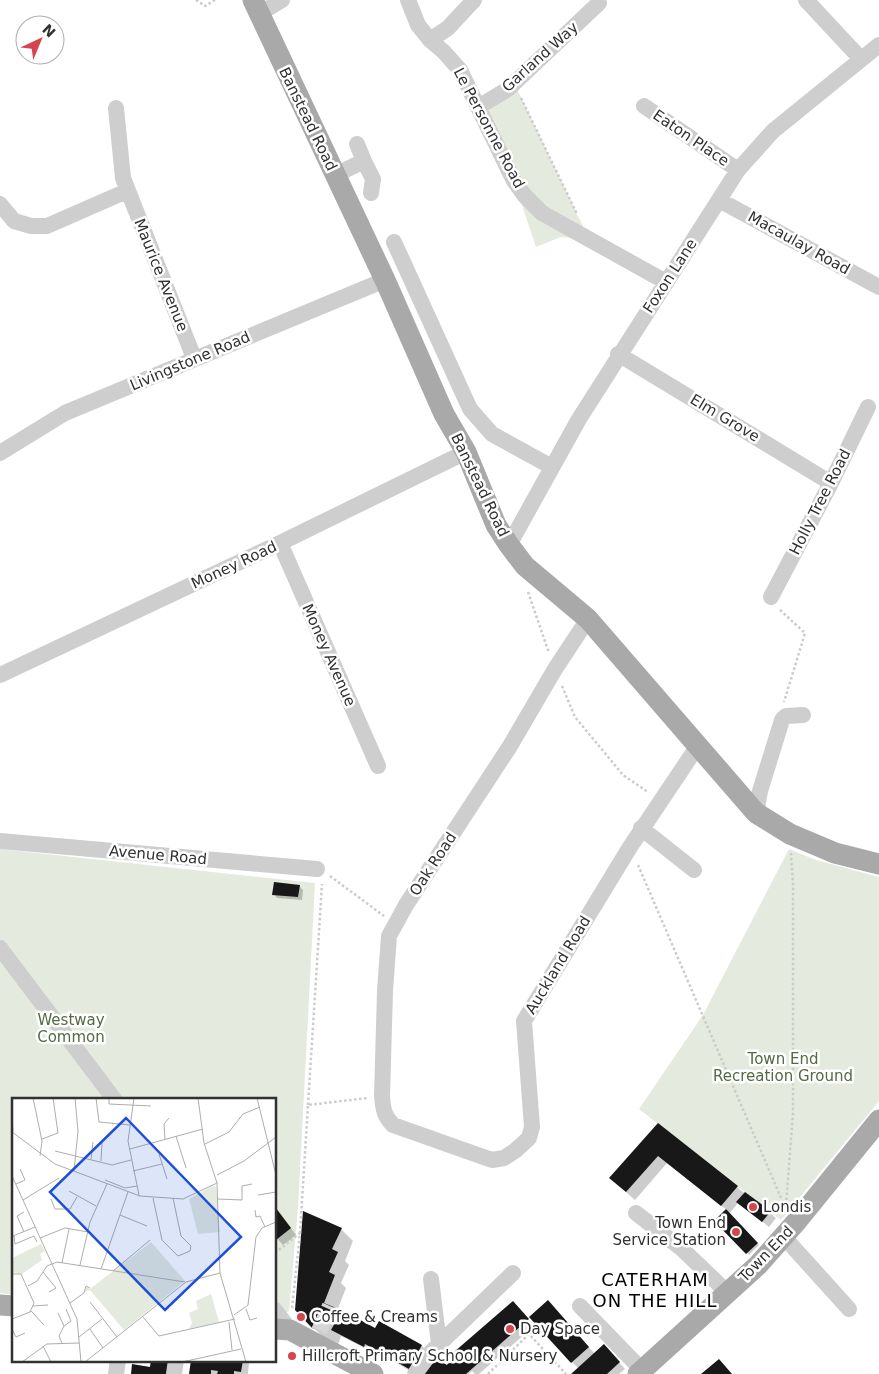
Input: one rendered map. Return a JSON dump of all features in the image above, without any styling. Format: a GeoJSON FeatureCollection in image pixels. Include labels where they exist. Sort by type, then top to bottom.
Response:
{"type":"FeatureCollection","features":[{"type":"Feature","properties":{"kind":"main road","name":"Banstead Road"},"geometry":{"type":"LineString","coordinates":[[256,7],[385,280],[444,414],[466,452],[496,525],[509,546],[525,566],[588,620],[756,813],[790,834],[836,853],[879,864]]}},
{"type":"Feature","properties":{"kind":"main road","name":"Town End"},"geometry":{"type":"LineString","coordinates":[[640,1372],[758,1265],[789,1222],[879,1120]]}},
{"type":"Feature","properties":{"kind":"main road"},"geometry":{"type":"LineString","coordinates":[[282,1329],[316,1337],[374,1374]]}},
{"type":"Feature","properties":{"kind":"street"},"geometry":{"type":"LineString","coordinates":[[256,7],[282,0]]}},
{"type":"Feature","properties":{"kind":"street","name":"Le Personne Road"},"geometry":{"type":"LineString","coordinates":[[408,0],[418,25],[460,70],[514,181],[526,196],[542,213],[666,282]]}},
{"type":"Feature","properties":{"kind":"street"},"geometry":{"type":"LineString","coordinates":[[430,40],[448,28],[474,0]]}},
{"type":"Feature","properties":{"kind":"street"},"geometry":{"type":"LineString","coordinates":[[806,0],[861,59]]}},
{"type":"Feature","properties":{"kind":"street","name":"Garland Way"},"geometry":{"type":"LineString","coordinates":[[478,106],[508,89],[599,3]]}},
{"type":"Feature","properties":{"kind":"street","name":"Foxon Lane"},"geometry":{"type":"LineString","coordinates":[[509,546],[579,419],[618,354],[738,170],[773,131],[879,45]]}},
{"type":"Feature","properties":{"kind":"street","name":"Eaton Place"},"geometry":{"type":"LineString","coordinates":[[644,106],[738,170]]}},
{"type":"Feature","properties":{"kind":"street","name":"Maurice Avenue"},"geometry":{"type":"LineString","coordinates":[[116,108],[123,178],[127,191],[194,358]]}},
{"type":"Feature","properties":{"kind":"street"},"geometry":{"type":"LineString","coordinates":[[357,144],[373,179],[371,193]]}},
{"type":"Feature","properties":{"kind":"street"},"geometry":{"type":"LineString","coordinates":[[335,174],[364,161]]}},
{"type":"Feature","properties":{"kind":"street"},"geometry":{"type":"LineString","coordinates":[[0,204],[14,221],[31,226],[48,226],[127,191]]}},
{"type":"Feature","properties":{"kind":"street","name":"Macaulay Road"},"geometry":{"type":"LineString","coordinates":[[719,200],[879,287]]}},
{"type":"Feature","properties":{"kind":"street"},"geometry":{"type":"LineString","coordinates":[[394,242],[470,409],[492,434],[552,467]]}},
{"type":"Feature","properties":{"kind":"street","name":"Livingstone Road"},"geometry":{"type":"LineString","coordinates":[[0,453],[65,413],[385,280]]}},
{"type":"Feature","properties":{"kind":"street","name":"Elm Grove"},"geometry":{"type":"LineString","coordinates":[[618,354],[831,482]]}},
{"type":"Feature","properties":{"kind":"street","name":"Holly Tree Road"},"geometry":{"type":"LineString","coordinates":[[771,597],[868,406]]}},
{"type":"Feature","properties":{"kind":"street","name":"Money Road"},"geometry":{"type":"LineString","coordinates":[[0,675],[280,544],[466,452]]}},
{"type":"Feature","properties":{"kind":"street","name":"Money Avenue"},"geometry":{"type":"LineString","coordinates":[[280,544],[378,766]]}},
{"type":"Feature","properties":{"kind":"street","name":"Oak Road"},"geometry":{"type":"LineString","coordinates":[[405,1130],[393,1125],[386,1119],[383,1110],[385,991],[389,936],[411,897],[510,746],[555,669],[588,620]]}},
{"type":"Feature","properties":{"kind":"street"},"geometry":{"type":"LineString","coordinates":[[756,813],[760,791],[782,720],[786,716],[803,715]]}},
{"type":"Feature","properties":{"kind":"street","name":"Auckland Road"},"geometry":{"type":"LineString","coordinates":[[405,1130],[492,1160],[504,1158],[529,1138],[532,1127],[524,1021],[641,828],[697,747]]}},
{"type":"Feature","properties":{"kind":"street"},"geometry":{"type":"LineString","coordinates":[[641,828],[694,870]]}},
{"type":"Feature","properties":{"kind":"street","name":"Avenue Road"},"geometry":{"type":"LineString","coordinates":[[0,841],[320,870]]}},
{"type":"Feature","properties":{"kind":"street"},"geometry":{"type":"LineString","coordinates":[[0,948],[113,1098]]}},
{"type":"Feature","properties":{"kind":"street"},"geometry":{"type":"LineString","coordinates":[[636,1213],[682,1249],[728,1293]]}},
{"type":"Feature","properties":{"kind":"street"},"geometry":{"type":"LineString","coordinates":[[789,1222],[850,1309]]}},
{"type":"Feature","properties":{"kind":"street"},"geometry":{"type":"LineString","coordinates":[[416,1374],[424,1360],[439,1344],[513,1273]]}},
{"type":"Feature","properties":{"kind":"street"},"geometry":{"type":"LineString","coordinates":[[431,1279],[439,1344]]}},
{"type":"Feature","properties":{"kind":"street"},"geometry":{"type":"LineString","coordinates":[[580,1306],[640,1372]]}},
{"type":"Feature","properties":{"kind":"street"},"geometry":{"type":"LineString","coordinates":[[276,1313],[282,1329]]}},
{"type":"Feature","properties":{"kind":"path"},"geometry":{"type":"LineString","coordinates":[[196,0],[205,6],[215,0]]}},
{"type":"Feature","properties":{"kind":"path"},"geometry":{"type":"LineString","coordinates":[[514,83],[589,239]]}},
{"type":"Feature","properties":{"kind":"path"},"geometry":{"type":"LineString","coordinates":[[526,588],[555,669],[575,716],[623,774],[660,800]]}},
{"type":"Feature","properties":{"kind":"path"},"geometry":{"type":"LineString","coordinates":[[771,597],[772,602],[805,633],[783,706]]}},
{"type":"Feature","properties":{"kind":"path"},"geometry":{"type":"LineString","coordinates":[[789,1222],[794,1113],[793,884],[790,834]]}},
{"type":"Feature","properties":{"kind":"path"},"geometry":{"type":"LineString","coordinates":[[630,846],[789,1222]]}},
{"type":"Feature","properties":{"kind":"path"},"geometry":{"type":"LineString","coordinates":[[320,870],[395,924]]}},
{"type":"Feature","properties":{"kind":"path"},"geometry":{"type":"LineString","coordinates":[[282,1329],[300,1233],[320,870]]}},
{"type":"Feature","properties":{"kind":"path"},"geometry":{"type":"LineString","coordinates":[[308,1105],[382,1096]]}},
{"type":"Feature","properties":{"kind":"path"},"geometry":{"type":"LineString","coordinates":[[276,1252],[300,1233]]}},
{"type":"Feature","properties":{"kind":"path"},"geometry":{"type":"LineString","coordinates":[[488,1374],[529,1334],[566,1374]]}},
{"type":"Feature","properties":{"kind":"green space"},"geometry":{"type":"Polygon","coordinates":[[[514,83],[589,239],[561,237],[536,247],[514,181],[478,107],[514,83]]]}},
{"type":"Feature","properties":{"kind":"green space","name":"Westway Common"},"geometry":{"type":"Polygon","coordinates":[[[0,849],[315,883],[298,1208],[289,1311],[276,1319],[276,1098],[12,1098],[12,1295],[0,1293],[0,849]]]}},
{"type":"Feature","properties":{"kind":"green space","name":"Town End Recreation Ground"},"geometry":{"type":"Polygon","coordinates":[[[789,849],[816,860],[879,877],[879,1101],[781,1220],[639,1109],[703,1015],[789,849]]]}},
{"type":"Feature","properties":{"kind":"building"},"geometry":{"type":"Polygon","coordinates":[[[274,882],[300,885],[298,897],[272,895],[274,882]]]}},
{"type":"Feature","properties":{"kind":"building"},"geometry":{"type":"Polygon","coordinates":[[[658,1123],[738,1186],[721,1206],[658,1156],[626,1192],[609,1178],[658,1123]]]}},
{"type":"Feature","properties":{"kind":"building","name":"Londis"},"geometry":{"type":"Polygon","coordinates":[[[745,1192],[771,1211],[762,1222],[736,1202],[745,1192]]]}},
{"type":"Feature","properties":{"kind":"building"},"geometry":{"type":"Polygon","coordinates":[[[276,1208],[291,1228],[276,1240],[276,1208]]]}},
{"type":"Feature","properties":{"kind":"building","name":"Town End Service Station"},"geometry":{"type":"Polygon","coordinates":[[[726,1209],[758,1243],[746,1254],[714,1221],[726,1209]]]}},
{"type":"Feature","properties":{"kind":"building"},"geometry":{"type":"Polygon","coordinates":[[[303,1211],[342,1228],[332,1249],[338,1252],[329,1272],[335,1275],[324,1303],[336,1308],[326,1333],[312,1328],[295,1310],[303,1211]]]}},
{"type":"Feature","properties":{"kind":"building"},"geometry":{"type":"Polygon","coordinates":[[[548,1300],[589,1347],[571,1363],[529,1317],[548,1300]]]}},
{"type":"Feature","properties":{"kind":"building"},"geometry":{"type":"Polygon","coordinates":[[[513,1301],[529,1319],[466,1374],[423,1374],[433,1357],[447,1365],[454,1352],[513,1301]]]}},
{"type":"Feature","properties":{"kind":"building"},"geometry":{"type":"Polygon","coordinates":[[[342,1310],[375,1328],[379,1321],[422,1345],[409,1369],[365,1344],[364,1347],[331,1330],[342,1310]]]}},
{"type":"Feature","properties":{"kind":"building"},"geometry":{"type":"Polygon","coordinates":[[[604,1344],[620,1362],[607,1374],[571,1374],[604,1344]]]}},
{"type":"Feature","properties":{"kind":"building"},"geometry":{"type":"Polygon","coordinates":[[[719,1359],[732,1374],[701,1374],[719,1359]]]}},
{"type":"Feature","properties":{"kind":"building"},"geometry":{"type":"Polygon","coordinates":[[[151,1362],[169,1362],[168,1374],[131,1374],[132,1364],[150,1367],[151,1362]]]}},
{"type":"Feature","properties":{"kind":"building"},"geometry":{"type":"Polygon","coordinates":[[[191,1362],[243,1362],[241,1372],[234,1371],[234,1374],[217,1374],[218,1371],[211,1370],[211,1374],[189,1374],[191,1362]]]}},
{"type":"Feature","properties":{"kind":"tunnel"},"geometry":{"type":"LineString","coordinates":[[319,1331],[330,1306]]}},
{"type":"Feature","properties":{"kind":"place","name":"Londis"},"geometry":{"type":"Point","coordinates":[753,1207]}},
{"type":"Feature","properties":{"kind":"place","name":"Town End Service Station"},"geometry":{"type":"Point","coordinates":[736,1232]}},
{"type":"Feature","properties":{"kind":"place","name":"Coffee & Creams"},"geometry":{"type":"Point","coordinates":[301,1317]}},
{"type":"Feature","properties":{"kind":"place","name":"Day Space"},"geometry":{"type":"Point","coordinates":[510,1329]}},
{"type":"Feature","properties":{"kind":"place","name":"Hillcroft Primary School & Nursery"},"geometry":{"type":"Point","coordinates":[292,1356]}},
{"type":"Feature","properties":{"kind":"district","name":"CATERHAM ON THE HILL"},"geometry":{"type":"Point","coordinates":[655,1290]}}]}
